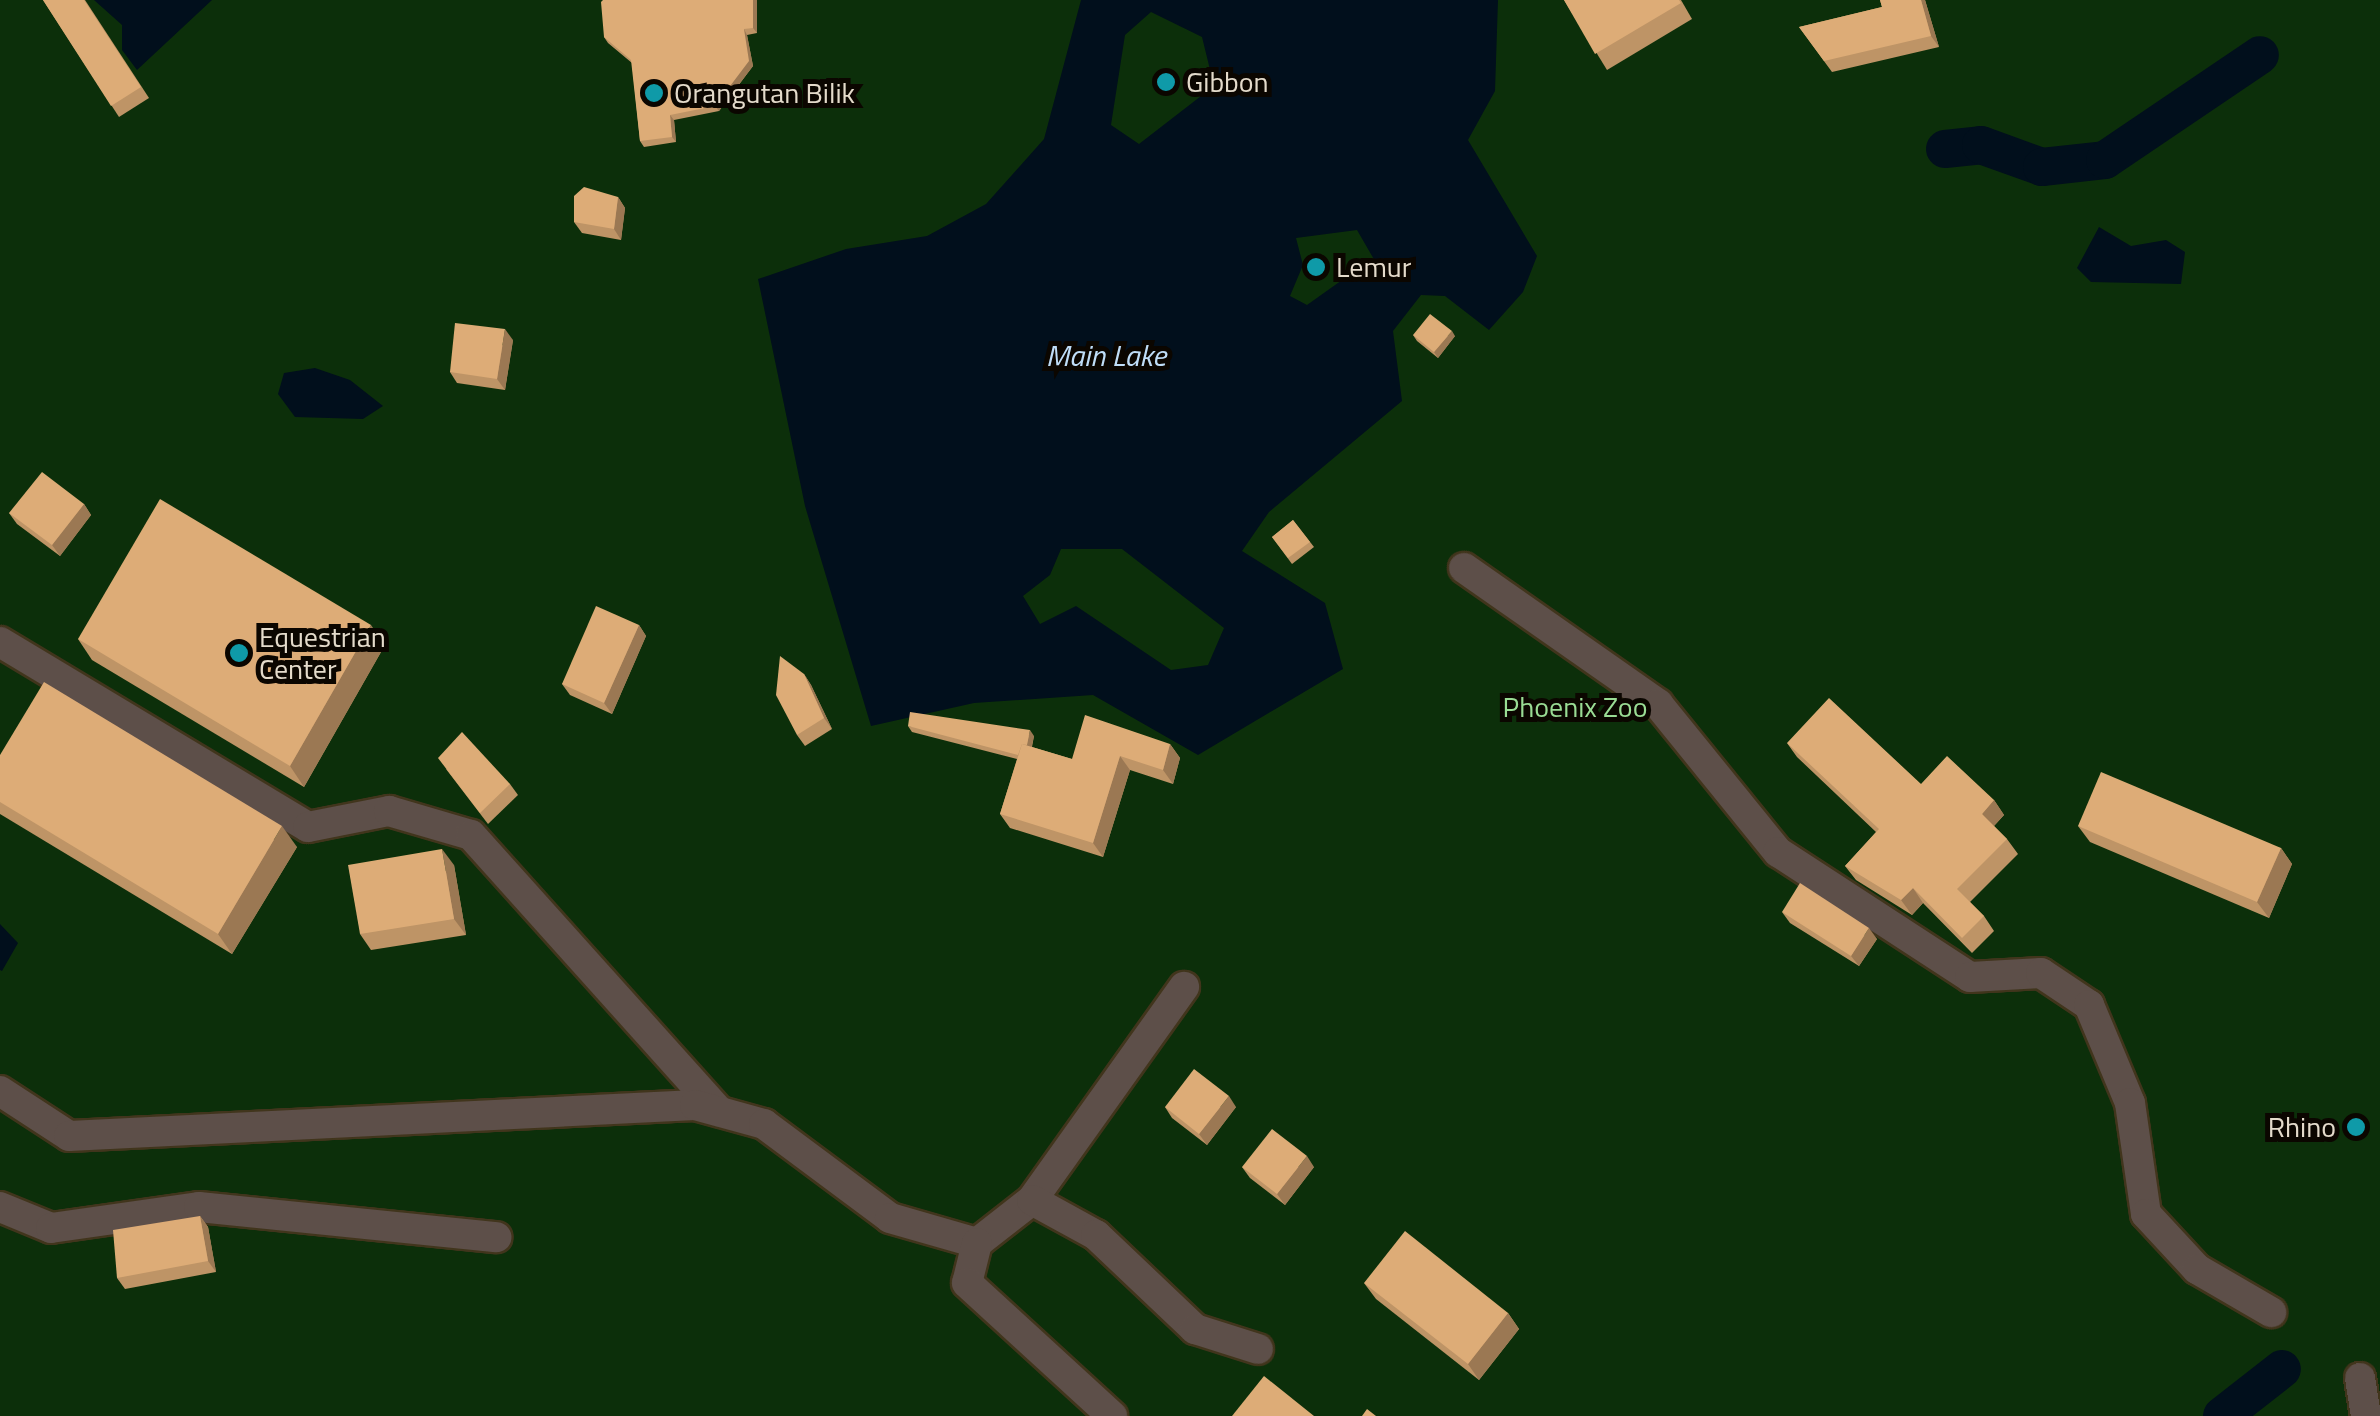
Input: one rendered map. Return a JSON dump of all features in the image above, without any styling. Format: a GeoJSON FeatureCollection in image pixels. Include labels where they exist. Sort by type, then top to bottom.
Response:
{"type":"FeatureCollection","features":[{"type":"Feature","properties":{"kind":"lane"},"geometry":{"type":"LineString","coordinates":[[1464,568],[1658,704],[1778,852],[1970,976],[2041,973],[2090,1005],[2130,1103],[2146,1214],[2197,1269],[2271,1312]]}},
{"type":"Feature","properties":{"kind":"lane"},"geometry":{"type":"LineString","coordinates":[[0,642],[308,827],[389,811],[470,835],[719,1111]]}},
{"type":"Feature","properties":{"kind":"lane"},"geometry":{"type":"LineString","coordinates":[[1112,1416],[967,1282],[977,1243],[1032,1200],[1184,987]]}},
{"type":"Feature","properties":{"kind":"lane"},"geometry":{"type":"LineString","coordinates":[[0,1091],[70,1136],[719,1111],[764,1124],[890,1218],[977,1243]]}},
{"type":"Feature","properties":{"kind":"lane"},"geometry":{"type":"LineString","coordinates":[[1032,1200],[1096,1235],[1196,1329],[1258,1349]]}},
{"type":"Feature","properties":{"kind":"lane"},"geometry":{"type":"LineString","coordinates":[[0,1207],[50,1228],[199,1207],[496,1237]]}},
{"type":"Feature","properties":{"kind":"lane"},"geometry":{"type":"LineString","coordinates":[[2360,1378],[2366,1416]]}},
{"type":"Feature","properties":{"kind":"green space","name":"Phoenix Zoo"},"geometry":{"type":"Polygon","coordinates":[[[0,0],[2380,0],[2380,1416],[0,1416],[0,0]]]}},
{"type":"Feature","properties":{"kind":"water"},"geometry":{"type":"Polygon","coordinates":[[[94,0],[212,0],[137,70],[122,50],[122,25],[94,0]]]}},
{"type":"Feature","properties":{"kind":"water","name":"Main Lake"},"geometry":{"type":"Polygon","coordinates":[[[1081,0],[1498,0],[1495,91],[1468,140],[1537,256],[1523,292],[1489,330],[1445,296],[1421,295],[1393,331],[1402,401],[1269,512],[1242,551],[1325,603],[1343,669],[1198,755],[1093,695],[974,703],[871,726],[805,506],[758,279],[846,249],[927,236],[986,204],[1044,139],[1081,0]],[[1151,12],[1125,35],[1111,125],[1139,144],[1214,86],[1202,37],[1151,12]],[[1357,230],[1296,238],[1303,265],[1290,296],[1307,305],[1352,273],[1379,268],[1357,230]],[[1061,549],[1050,575],[1023,596],[1040,624],[1076,606],[1171,670],[1208,665],[1224,628],[1122,549],[1061,549]]]}},
{"type":"Feature","properties":{"kind":"water"},"geometry":{"type":"Polygon","coordinates":[[[2099,227],[2131,246],[2166,240],[2185,252],[2181,284],[2091,282],[2077,268],[2099,227]]]}},
{"type":"Feature","properties":{"kind":"water"},"geometry":{"type":"Polygon","coordinates":[[[315,368],[350,380],[383,406],[363,419],[295,417],[278,394],[284,373],[315,368]]]}},
{"type":"Feature","properties":{"kind":"water"},"geometry":{"type":"Polygon","coordinates":[[[0,924],[18,943],[2,971],[0,970],[0,924]]]}},
{"type":"Feature","properties":{"kind":"building"},"geometry":{"type":"Polygon","coordinates":[[[43,0],[84,0],[141,87],[111,106],[43,0]]]}},
{"type":"Feature","properties":{"kind":"building","name":"Orangutan Bilik"},"geometry":{"type":"Polygon","coordinates":[[[603,0],[753,0],[753,28],[744,29],[749,61],[715,106],[670,115],[672,137],[640,141],[631,60],[604,37],[603,0]]]}},
{"type":"Feature","properties":{"kind":"building"},"geometry":{"type":"Polygon","coordinates":[[[1564,0],[1679,0],[1681,3],[1595,54],[1564,0]]]}},
{"type":"Feature","properties":{"kind":"building"},"geometry":{"type":"Polygon","coordinates":[[[1880,0],[1921,0],[1931,36],[1824,61],[1799,27],[1882,7],[1880,0]]]}},
{"type":"Feature","properties":{"kind":"building"},"geometry":{"type":"Polygon","coordinates":[[[584,187],[618,197],[614,229],[574,222],[574,196],[584,187]]]}},
{"type":"Feature","properties":{"kind":"building"},"geometry":{"type":"Polygon","coordinates":[[[1430,314],[1452,331],[1434,352],[1413,335],[1430,314]]]}},
{"type":"Feature","properties":{"kind":"building"},"geometry":{"type":"Polygon","coordinates":[[[455,323],[505,329],[497,379],[450,372],[455,323]]]}},
{"type":"Feature","properties":{"kind":"building"},"geometry":{"type":"Polygon","coordinates":[[[42,472],[84,504],[52,545],[9,513],[42,472]]]}},
{"type":"Feature","properties":{"kind":"building","name":"Equestrian Center"},"geometry":{"type":"Polygon","coordinates":[[[160,499],[371,625],[290,766],[78,639],[160,499]]]}},
{"type":"Feature","properties":{"kind":"building"},"geometry":{"type":"Polygon","coordinates":[[[1293,520],[1310,542],[1288,558],[1272,537],[1293,520]]]}},
{"type":"Feature","properties":{"kind":"building"},"geometry":{"type":"Polygon","coordinates":[[[596,606],[639,625],[604,703],[562,684],[596,606]]]}},
{"type":"Feature","properties":{"kind":"building"},"geometry":{"type":"Polygon","coordinates":[[[780,656],[804,674],[824,718],[797,735],[776,695],[780,656]]]}},
{"type":"Feature","properties":{"kind":"building"},"geometry":{"type":"Polygon","coordinates":[[[44,682],[282,826],[218,934],[0,802],[0,755],[44,682]]]}},
{"type":"Feature","properties":{"kind":"building"},"geometry":{"type":"Polygon","coordinates":[[[1829,698],[1921,784],[1947,756],[1994,800],[1982,814],[2007,839],[1957,889],[1984,916],[1962,938],[1913,888],[1901,900],[1845,866],[1879,829],[1787,743],[1829,698]]]}},
{"type":"Feature","properties":{"kind":"building"},"geometry":{"type":"Polygon","coordinates":[[[910,712],[1030,730],[1027,745],[1022,744],[1018,755],[908,726],[910,712]]]}},
{"type":"Feature","properties":{"kind":"building"},"geometry":{"type":"Polygon","coordinates":[[[1085,715],[1170,744],[1163,770],[1120,756],[1093,843],[1000,814],[1022,744],[1072,759],[1085,715]]]}},
{"type":"Feature","properties":{"kind":"building"},"geometry":{"type":"Polygon","coordinates":[[[462,732],[510,784],[480,813],[438,758],[462,732]]]}},
{"type":"Feature","properties":{"kind":"building"},"geometry":{"type":"Polygon","coordinates":[[[2101,772],[2281,848],[2257,902],[2078,826],[2101,772]]]}},
{"type":"Feature","properties":{"kind":"building"},"geometry":{"type":"Polygon","coordinates":[[[442,849],[454,919],[360,934],[348,865],[442,849]]]}},
{"type":"Feature","properties":{"kind":"building"},"geometry":{"type":"Polygon","coordinates":[[[1800,883],[1869,928],[1851,956],[1782,912],[1800,883]]]}},
{"type":"Feature","properties":{"kind":"building"},"geometry":{"type":"Polygon","coordinates":[[[1194,1069],[1229,1096],[1199,1134],[1165,1107],[1194,1069]]]}},
{"type":"Feature","properties":{"kind":"building"},"geometry":{"type":"Polygon","coordinates":[[[1272,1129],[1307,1156],[1277,1194],[1242,1167],[1272,1129]]]}},
{"type":"Feature","properties":{"kind":"building"},"geometry":{"type":"Polygon","coordinates":[[[200,1216],[208,1261],[117,1278],[113,1230],[200,1216]]]}},
{"type":"Feature","properties":{"kind":"building"},"geometry":{"type":"Polygon","coordinates":[[[1405,1231],[1508,1313],[1468,1364],[1364,1283],[1405,1231]]]}},
{"type":"Feature","properties":{"kind":"building"},"geometry":{"type":"Polygon","coordinates":[[[1264,1376],[1314,1416],[1232,1416],[1264,1376]]]}},
{"type":"Feature","properties":{"kind":"waterway"},"geometry":{"type":"LineString","coordinates":[[1945,149],[1981,145],[2042,167],[2105,160],[2260,55]]}},
{"type":"Feature","properties":{"kind":"waterway"},"geometry":{"type":"LineString","coordinates":[[2222,1416],[2282,1369]]}},
{"type":"Feature","properties":{"kind":"place","name":"Gibbon"},"geometry":{"type":"Point","coordinates":[1166,82]}},
{"type":"Feature","properties":{"kind":"place","name":"Orangutan Bilik"},"geometry":{"type":"Point","coordinates":[654,93]}},
{"type":"Feature","properties":{"kind":"place","name":"Lemur"},"geometry":{"type":"Point","coordinates":[1316,267]}},
{"type":"Feature","properties":{"kind":"place","name":"Equestrian Center"},"geometry":{"type":"Point","coordinates":[239,653]}},
{"type":"Feature","properties":{"kind":"place","name":"Rhino"},"geometry":{"type":"Point","coordinates":[2356,1127]}}]}
